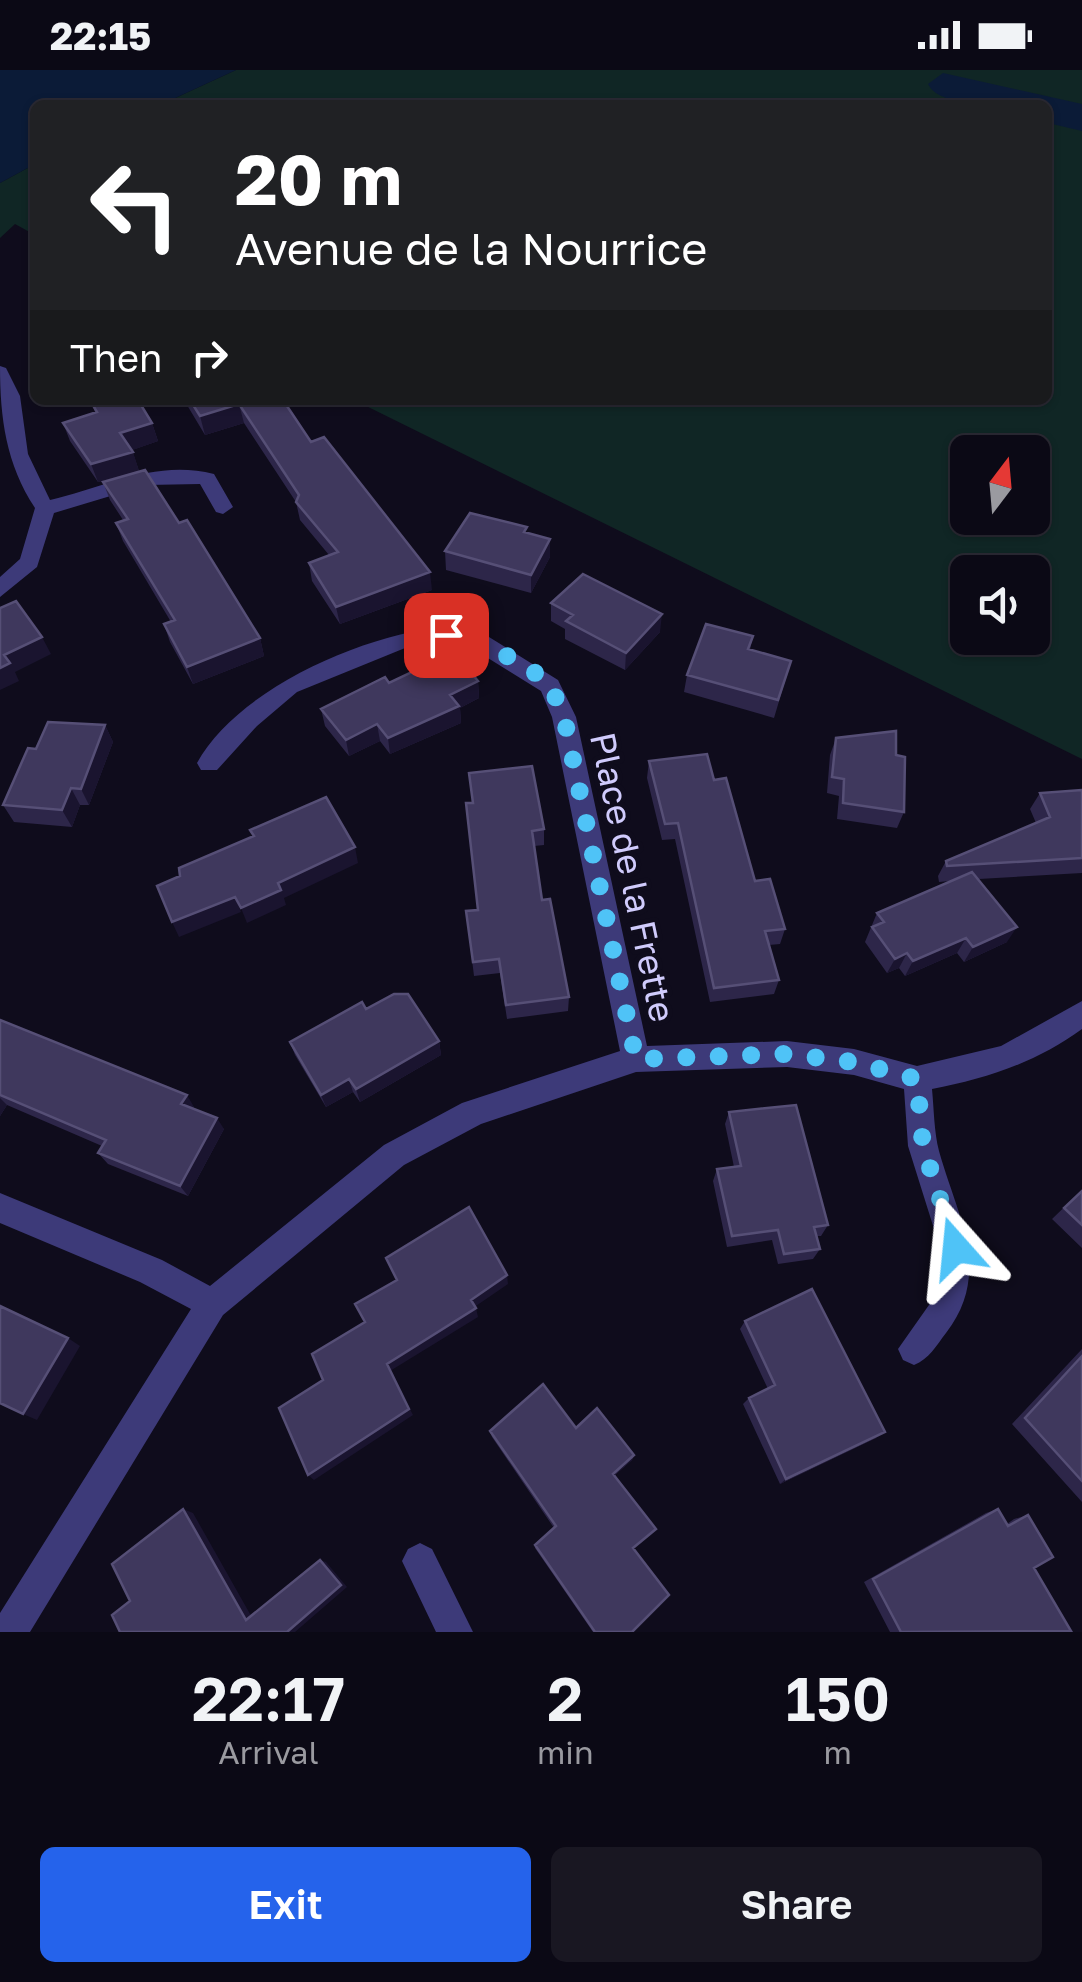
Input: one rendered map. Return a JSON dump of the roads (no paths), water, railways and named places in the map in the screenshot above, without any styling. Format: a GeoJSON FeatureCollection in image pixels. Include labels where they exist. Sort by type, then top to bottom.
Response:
{"type":"FeatureCollection","features":[{"type":"Feature","properties":{"kind":"street"},"geometry":{"type":"LineString","coordinates":[[0,372],[14,398],[12,430],[27,482],[45,508]]}},
{"type":"Feature","properties":{"kind":"street"},"geometry":{"type":"LineString","coordinates":[[45,508],[84,500],[163,474],[187,473],[207,479],[224,507]]}},
{"type":"Feature","properties":{"kind":"street"},"geometry":{"type":"LineString","coordinates":[[0,589],[30,562],[45,508]]}},
{"type":"Feature","properties":{"kind":"street","name":"Place de la Frette"},"geometry":{"type":"LineString","coordinates":[[209,763],[249,720],[289,686],[408,638],[446,635],[481,644],[513,660],[550,686],[564,717],[636,1059]]}},
{"type":"Feature","properties":{"kind":"street"},"geometry":{"type":"LineString","coordinates":[[9,1632],[212,1304],[394,1155],[472,1114],[636,1059],[787,1054],[854,1062],[917,1079],[987,1066],[1055,1034],[1082,1013]]}},
{"type":"Feature","properties":{"kind":"street"},"geometry":{"type":"LineString","coordinates":[[914,1349],[951,1301],[956,1248],[923,1146],[917,1079]]}},
{"type":"Feature","properties":{"kind":"street"},"geometry":{"type":"LineString","coordinates":[[0,1208],[152,1272],[212,1304]]}},
{"type":"Feature","properties":{"kind":"street"},"geometry":{"type":"LineString","coordinates":[[420,1561],[455,1632]]}},
{"type":"Feature","properties":{"kind":"water"},"geometry":{"type":"Polygon","coordinates":[[[0,70],[236,70],[171,100],[30,100],[30,167],[0,183],[0,70]]]}},
{"type":"Feature","properties":{"kind":"water"},"geometry":{"type":"Polygon","coordinates":[[[943,73],[1082,104],[1082,131],[1052,124],[1052,100],[952,100],[935,93],[928,84],[943,73]]]}}]}
